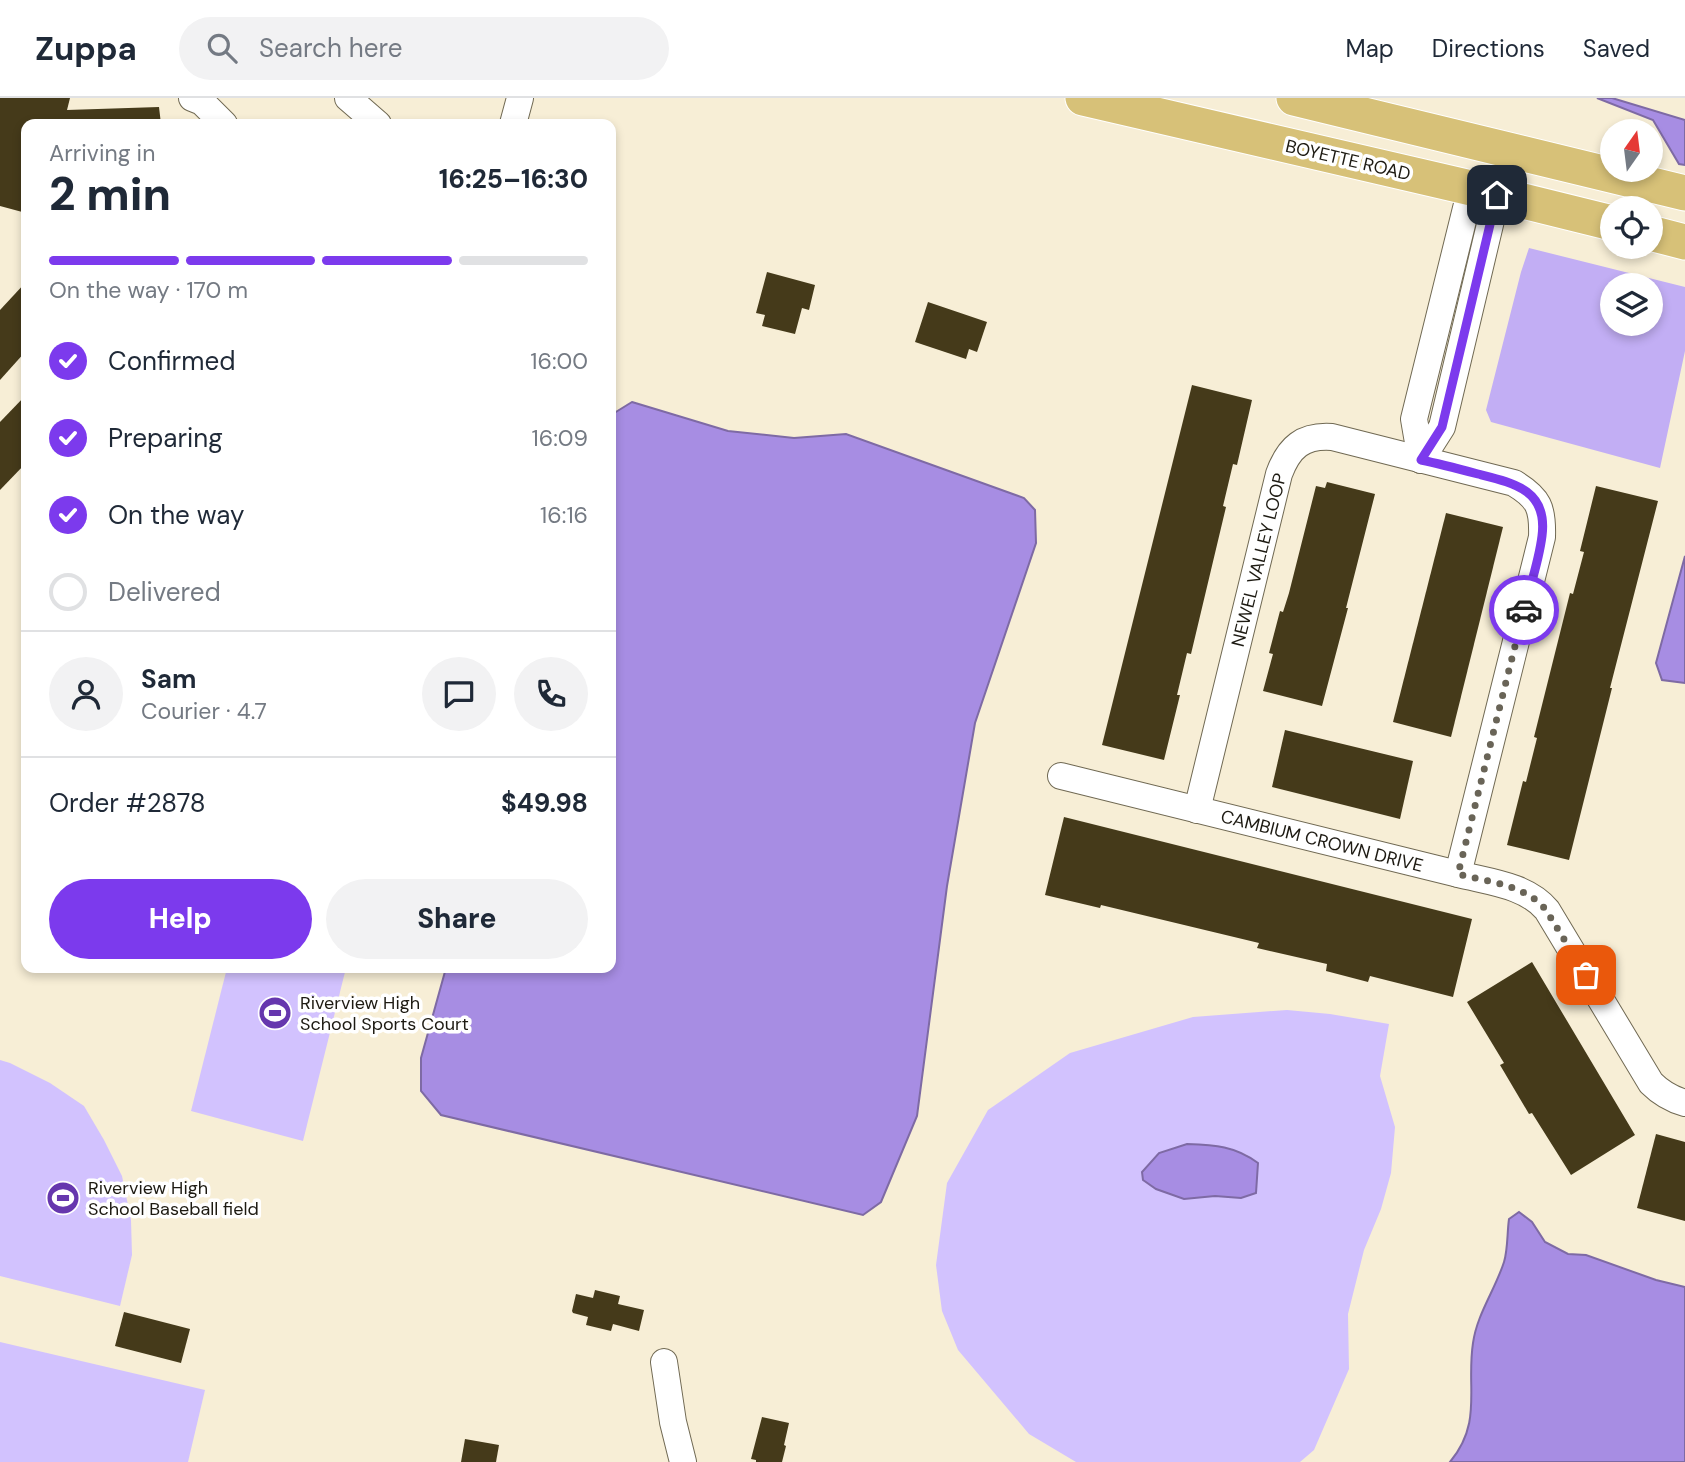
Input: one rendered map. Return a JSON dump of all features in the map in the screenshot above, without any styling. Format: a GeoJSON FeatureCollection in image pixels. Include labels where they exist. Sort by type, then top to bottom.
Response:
{"type":"FeatureCollection","features":[{"type":"Feature","properties":{"kind":"main road","name":"BOYETTE ROAD"},"geometry":{"type":"LineString","coordinates":[[1083,98],[1600,220]]}},
{"type":"Feature","properties":{"kind":"main road"},"geometry":{"type":"LineString","coordinates":[[1294,98],[1685,193]]}},
{"type":"Feature","properties":{"kind":"main road"},"geometry":{"type":"LineString","coordinates":[[1482,191],[1505,183],[1537,182],[1564,186],[1685,216]]}},
{"type":"Feature","properties":{"kind":"main road"},"geometry":{"type":"LineString","coordinates":[[1663,236],[1685,242]]}},
{"type":"Feature","properties":{"kind":"street"},"geometry":{"type":"LineString","coordinates":[[348,98],[372,119]]}},
{"type":"Feature","properties":{"kind":"street"},"geometry":{"type":"LineString","coordinates":[[514,119],[520,98]]}},
{"type":"Feature","properties":{"kind":"street"},"geometry":{"type":"LineString","coordinates":[[198,106],[218,119]]}},
{"type":"Feature","properties":{"kind":"street"},"geometry":{"type":"LineString","coordinates":[[1421,460],[1442,427],[1482,191]]}},
{"type":"Feature","properties":{"kind":"street","name":"NEWEL VALLEY LOOP"},"geometry":{"type":"LineString","coordinates":[[1197,810],[1284,459],[1306,439],[1332,437],[1514,484],[1528,492],[1539,504],[1543,519],[1542,537],[1458,874]]}},
{"type":"Feature","properties":{"kind":"street","name":"CAMBIUM CROWN DRIVE"},"geometry":{"type":"LineString","coordinates":[[1061,776],[1458,874],[1517,889],[1530,895],[1546,910],[1651,1083],[1669,1097],[1685,1103]]}},
{"type":"Feature","properties":{"kind":"street"},"geometry":{"type":"LineString","coordinates":[[664,1362],[673,1422],[683,1462]]}},
{"type":"Feature","properties":{"kind":"shaded area"},"geometry":{"type":"Polygon","coordinates":[[[1597,98],[1612,98],[1685,120],[1685,165],[1679,164],[1663,137],[1663,119],[1650,119],[1597,98]]]}},
{"type":"Feature","properties":{"kind":"shaded area"},"geometry":{"type":"Polygon","coordinates":[[[1529,248],[1629,273],[1600,273],[1600,336],[1663,336],[1663,282],[1685,287],[1685,351],[1660,468],[1491,422],[1486,410],[1529,248]]]}},
{"type":"Feature","properties":{"kind":"shaded area"},"geometry":{"type":"Polygon","coordinates":[[[632,402],[728,431],[794,438],[846,434],[1024,498],[1035,510],[1036,543],[975,723],[947,886],[917,1116],[881,1202],[863,1215],[441,1115],[421,1091],[421,1058],[445,973],[616,973],[616,412],[632,402]]]}},
{"type":"Feature","properties":{"kind":"shaded area"},"geometry":{"type":"Polygon","coordinates":[[[1685,556],[1685,683],[1662,680],[1656,663],[1685,556]]]}},
{"type":"Feature","properties":{"kind":"shaded area","name":"Riverview High School Sports Court"},"geometry":{"type":"Polygon","coordinates":[[[226,973],[345,973],[303,1141],[191,1111],[226,973]]]}},
{"type":"Feature","properties":{"kind":"shaded area"},"geometry":{"type":"Polygon","coordinates":[[[1287,1010],[1389,1024],[1380,1076],[1395,1127],[1391,1173],[1381,1209],[1364,1250],[1348,1314],[1349,1369],[1314,1450],[1300,1462],[1076,1462],[1029,1434],[958,1350],[942,1311],[936,1265],[947,1183],[988,1110],[1070,1053],[1193,1017],[1287,1010]],[[1187,1144],[1159,1154],[1143,1180],[1156,1189],[1184,1199],[1215,1196],[1241,1198],[1247,1155],[1215,1145],[1187,1144]]]}},
{"type":"Feature","properties":{"kind":"shaded area","name":"Riverview High School Baseball field"},"geometry":{"type":"Polygon","coordinates":[[[0,1060],[50,1083],[84,1106],[122,1176],[131,1220],[132,1255],[120,1306],[0,1276],[0,1060]]]}},
{"type":"Feature","properties":{"kind":"shaded area"},"geometry":{"type":"Polygon","coordinates":[[[1187,1144],[1224,1148],[1241,1153],[1258,1163],[1256,1193],[1241,1198],[1215,1196],[1184,1199],[1156,1189],[1143,1180],[1142,1172],[1159,1153],[1187,1144]]]}},
{"type":"Feature","properties":{"kind":"shaded area"},"geometry":{"type":"Polygon","coordinates":[[[1519,1212],[1532,1222],[1545,1242],[1568,1254],[1586,1255],[1656,1280],[1685,1287],[1685,1462],[1450,1462],[1467,1433],[1470,1419],[1471,1359],[1475,1332],[1504,1262],[1509,1219],[1519,1212]]]}},
{"type":"Feature","properties":{"kind":"shaded area"},"geometry":{"type":"Polygon","coordinates":[[[0,1342],[205,1390],[188,1462],[0,1462],[0,1342]]]}},
{"type":"Feature","properties":{"kind":"building"},"geometry":{"type":"Polygon","coordinates":[[[0,98],[70,98],[67,110],[159,107],[160,119],[21,119],[21,212],[0,206],[0,98]]]}},
{"type":"Feature","properties":{"kind":"building"},"geometry":{"type":"Polygon","coordinates":[[[767,272],[815,285],[809,310],[802,308],[795,334],[762,326],[765,315],[756,313],[767,272]]]}},
{"type":"Feature","properties":{"kind":"building"},"geometry":{"type":"Polygon","coordinates":[[[21,287],[21,357],[0,380],[0,310],[21,287]]]}},
{"type":"Feature","properties":{"kind":"building"},"geometry":{"type":"Polygon","coordinates":[[[928,302],[987,322],[977,352],[969,349],[966,359],[915,342],[928,302]]]}},
{"type":"Feature","properties":{"kind":"building"},"geometry":{"type":"Polygon","coordinates":[[[1192,385],[1252,400],[1237,465],[1233,464],[1223,506],[1226,507],[1191,654],[1187,653],[1164,760],[1102,745],[1192,385]]]}},
{"type":"Feature","properties":{"kind":"building"},"geometry":{"type":"Polygon","coordinates":[[[21,400],[21,468],[0,490],[0,422],[21,400]]]}},
{"type":"Feature","properties":{"kind":"building"},"geometry":{"type":"Polygon","coordinates":[[[1327,482],[1375,494],[1322,706],[1263,691],[1273,654],[1269,653],[1280,611],[1283,612],[1289,593],[1316,486],[1325,488],[1327,482]]]}},
{"type":"Feature","properties":{"kind":"building"},"geometry":{"type":"Polygon","coordinates":[[[1596,486],[1658,501],[1569,860],[1507,845],[1537,738],[1534,737],[1570,593],[1573,594],[1584,552],[1580,551],[1596,486]]]}},
{"type":"Feature","properties":{"kind":"building"},"geometry":{"type":"Polygon","coordinates":[[[1446,513],[1503,527],[1451,737],[1393,722],[1446,513]]]}},
{"type":"Feature","properties":{"kind":"building"},"geometry":{"type":"Polygon","coordinates":[[[1285,730],[1413,761],[1400,819],[1272,787],[1285,730]]]}},
{"type":"Feature","properties":{"kind":"building"},"geometry":{"type":"Polygon","coordinates":[[[1064,817],[1472,919],[1453,997],[1370,976],[1368,982],[1326,971],[1327,964],[1257,948],[1259,943],[1101,905],[1100,908],[1045,895],[1064,817]]]}},
{"type":"Feature","properties":{"kind":"building"},"geometry":{"type":"Polygon","coordinates":[[[1532,962],[1635,1135],[1571,1175],[1532,1113],[1529,1114],[1500,1065],[1504,1063],[1467,1002],[1532,962]]]}},
{"type":"Feature","properties":{"kind":"building"},"geometry":{"type":"Polygon","coordinates":[[[1656,1134],[1685,1142],[1685,1221],[1637,1208],[1656,1134]]]}},
{"type":"Feature","properties":{"kind":"building"},"geometry":{"type":"Polygon","coordinates":[[[595,1290],[620,1296],[618,1304],[644,1310],[639,1331],[613,1324],[611,1331],[586,1325],[588,1317],[573,1313],[576,1294],[593,1298],[595,1290]]]}},
{"type":"Feature","properties":{"kind":"building"},"geometry":{"type":"Polygon","coordinates":[[[124,1312],[190,1329],[181,1363],[115,1346],[124,1312]]]}},
{"type":"Feature","properties":{"kind":"building"},"geometry":{"type":"Polygon","coordinates":[[[762,1417],[789,1423],[782,1462],[756,1462],[751,1459],[762,1417]]]}},
{"type":"Feature","properties":{"kind":"building"},"geometry":{"type":"Polygon","coordinates":[[[465,1439],[499,1445],[496,1462],[461,1462],[465,1439]]]}},
{"type":"Feature","properties":{"kind":"way so far"},"geometry":{"type":"LineString","coordinates":[[1524,610],[1458,874],[1517,889],[1539,902],[1586,975]]}},
{"type":"Feature","properties":{"kind":"place","name":"Riverview High School Sports Court"},"geometry":{"type":"Point","coordinates":[275,1013]}},
{"type":"Feature","properties":{"kind":"place","name":"Riverview High School Baseball field"},"geometry":{"type":"Point","coordinates":[63,1198]}},
{"type":"Feature","properties":{"kind":"route"},"geometry":{"type":"LineString","coordinates":[[1497,195],[1442,427],[1421,460],[1514,484],[1528,492],[1539,504],[1543,519],[1542,537],[1524,610]]}}]}
